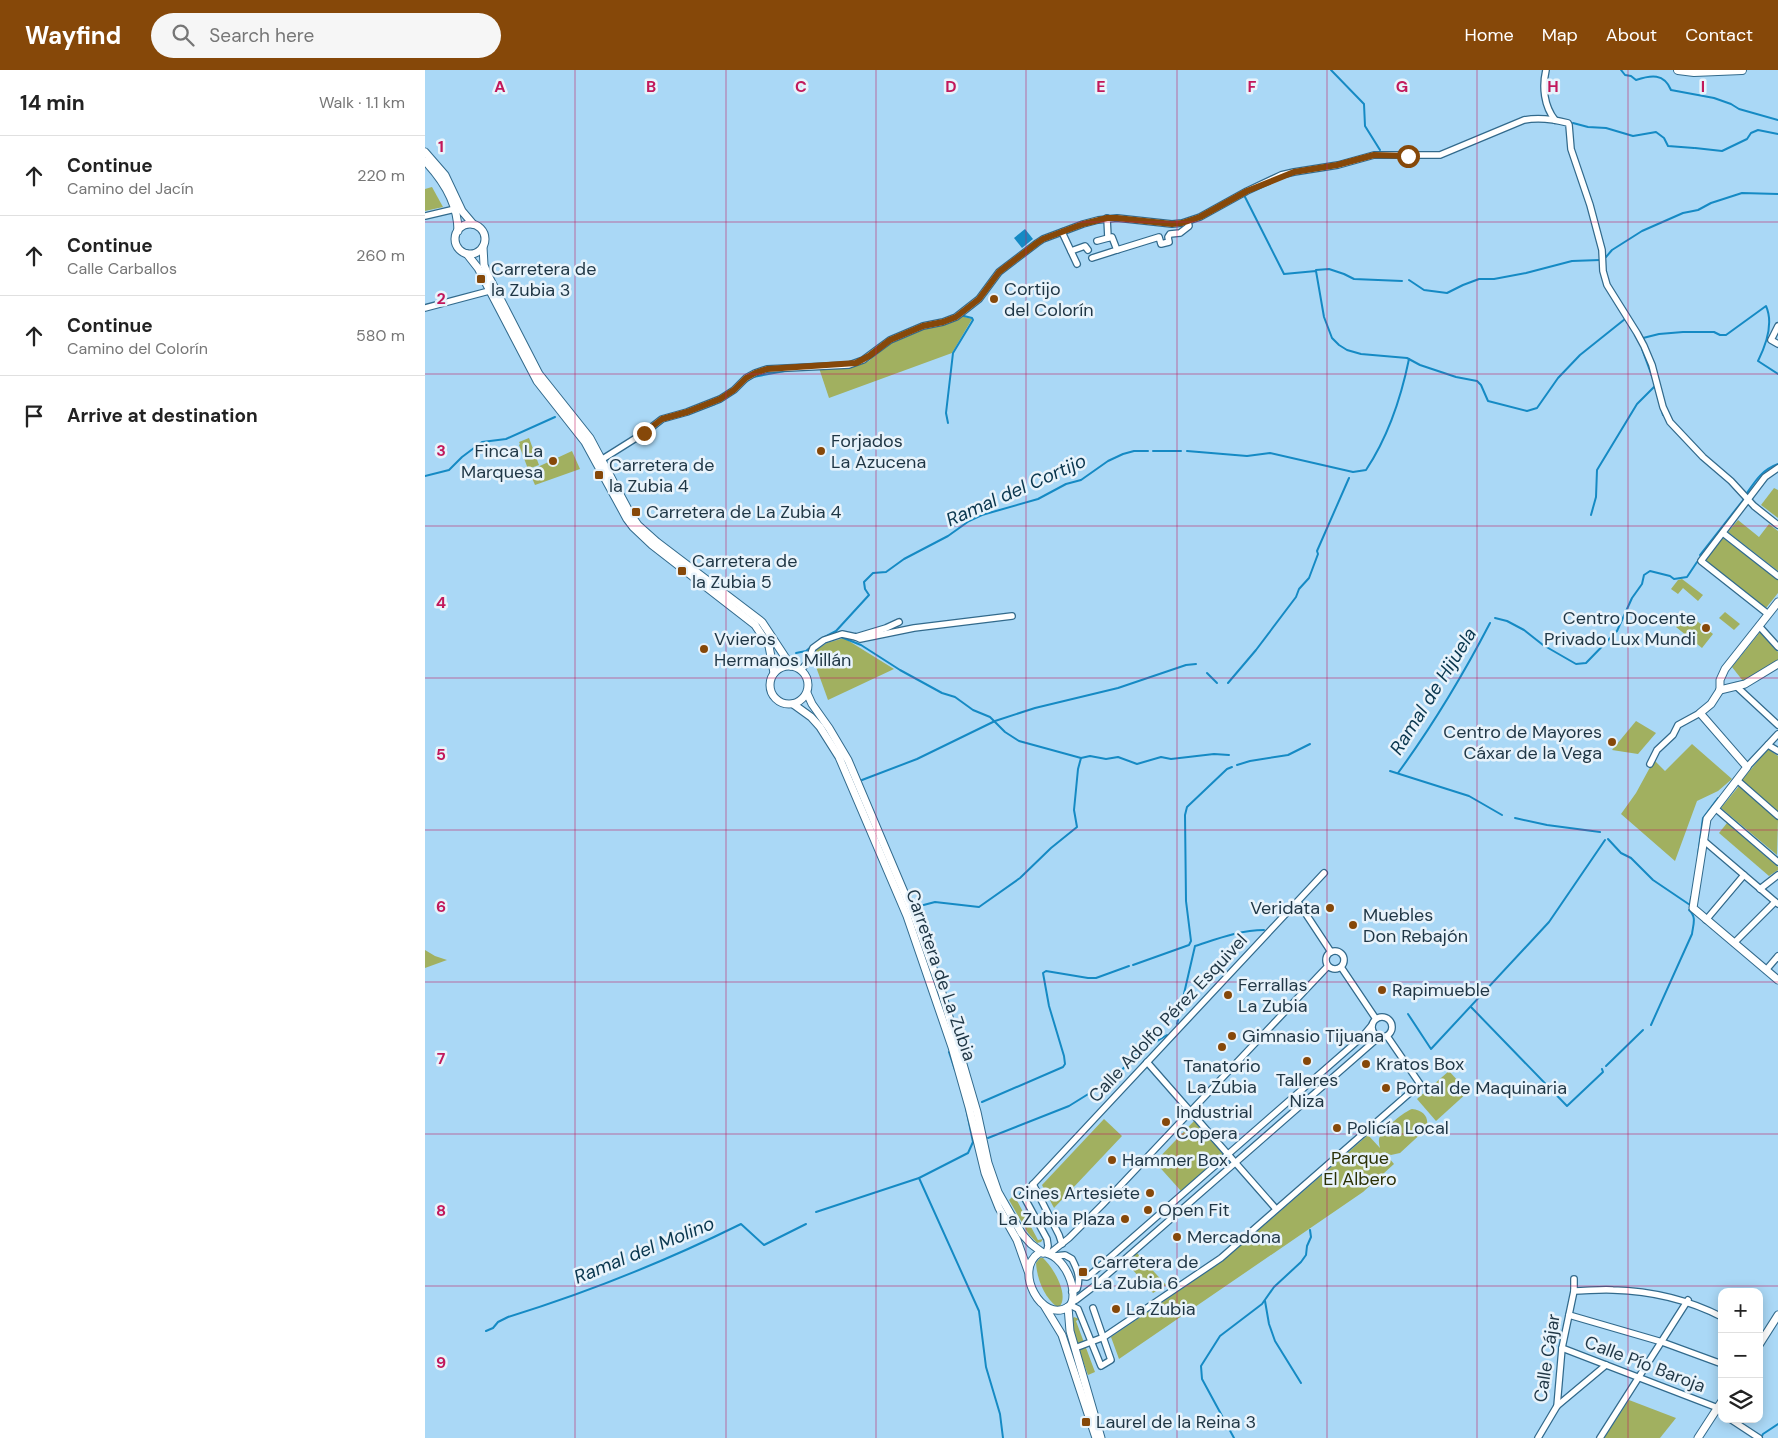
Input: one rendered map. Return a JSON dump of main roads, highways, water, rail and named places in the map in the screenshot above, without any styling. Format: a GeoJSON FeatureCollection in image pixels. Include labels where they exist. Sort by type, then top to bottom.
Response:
{"type":"FeatureCollection","features":[{"type":"Feature","properties":{"kind":"main road"},"geometry":{"type":"LineString","coordinates":[[1678,70],[1694,72],[1742,70]]}},
{"type":"Feature","properties":{"kind":"water"},"geometry":{"type":"Polygon","coordinates":[[[1025,229],[1033,239],[1022,248],[1014,238],[1025,229]]]}},
{"type":"Feature","properties":{"kind":"waterway"},"geometry":{"type":"LineString","coordinates":[[1331,70],[1364,104],[1365,126],[1380,150]]}},
{"type":"Feature","properties":{"kind":"waterway"},"geometry":{"type":"LineString","coordinates":[[1621,70],[1625,75],[1631,76],[1636,80],[1652,76],[1661,78],[1668,84],[1671,90],[1714,98],[1739,109],[1778,120]]}},
{"type":"Feature","properties":{"kind":"waterway"},"geometry":{"type":"LineString","coordinates":[[1573,123],[1588,127],[1606,128],[1633,136],[1656,132],[1664,138],[1668,146],[1694,148]]}},
{"type":"Feature","properties":{"kind":"waterway"},"geometry":{"type":"LineString","coordinates":[[1695,148],[1722,151],[1747,139],[1751,133],[1758,130],[1778,134]]}},
{"type":"Feature","properties":{"kind":"waterway"},"geometry":{"type":"LineString","coordinates":[[1606,257],[1612,250],[1642,231],[1683,213],[1698,210],[1711,203],[1742,193],[1778,194]]}},
{"type":"Feature","properties":{"kind":"waterway"},"geometry":{"type":"LineString","coordinates":[[1244,195],[1284,274],[1316,271],[1324,317],[1332,338],[1339,345],[1347,350],[1361,354],[1407,358],[1420,365],[1456,377],[1477,381],[1481,385],[1488,401],[1527,411],[1537,408],[1558,378],[1580,355],[1625,319]]}},
{"type":"Feature","properties":{"kind":"waterway"},"geometry":{"type":"LineString","coordinates":[[1409,280],[1424,290],[1447,293],[1479,279],[1494,279],[1526,273],[1572,261],[1600,260]]}},
{"type":"Feature","properties":{"kind":"waterway"},"geometry":{"type":"LineString","coordinates":[[1316,270],[1329,269],[1354,279],[1402,281]]}},
{"type":"Feature","properties":{"kind":"waterway"},"geometry":{"type":"LineString","coordinates":[[1643,338],[1659,334],[1683,332],[1714,332],[1726,335],[1766,306],[1769,320],[1768,334],[1758,361],[1778,374]]}},
{"type":"Feature","properties":{"kind":"waterway"},"geometry":{"type":"LineString","coordinates":[[948,423],[946,413],[953,353],[973,320],[972,318],[960,315]]}},
{"type":"Feature","properties":{"kind":"waterway"},"geometry":{"type":"LineString","coordinates":[[1642,349],[1653,379]]}},
{"type":"Feature","properties":{"kind":"waterway"},"geometry":{"type":"LineString","coordinates":[[865,361],[873,356]]}},
{"type":"Feature","properties":{"kind":"waterway"},"geometry":{"type":"LineString","coordinates":[[1187,451],[1247,456],[1270,453],[1353,472],[1366,470],[1381,444],[1393,417],[1409,359]]}},
{"type":"Feature","properties":{"kind":"waterway"},"geometry":{"type":"LineString","coordinates":[[743,384],[753,377],[790,370]]}},
{"type":"Feature","properties":{"kind":"waterway"},"geometry":{"type":"LineString","coordinates":[[1591,515],[1596,497],[1597,470],[1637,404],[1655,386]]}},
{"type":"Feature","properties":{"kind":"waterway"},"geometry":{"type":"LineString","coordinates":[[1656,389],[1663,415]]}},
{"type":"Feature","properties":{"kind":"waterway"},"geometry":{"type":"LineString","coordinates":[[696,411],[715,404]]}},
{"type":"Feature","properties":{"kind":"waterway"},"geometry":{"type":"LineString","coordinates":[[425,476],[449,470],[462,457],[482,442],[506,439],[555,417]]}},
{"type":"Feature","properties":{"kind":"waterway"},"geometry":{"type":"LineString","coordinates":[[637,441],[665,420]]}},
{"type":"Feature","properties":{"kind":"waterway","name":"Ramal del Cortijo"},"geometry":{"type":"LineString","coordinates":[[819,640],[836,631],[869,595],[865,589],[864,582],[873,573],[886,572],[904,559],[948,536],[969,521],[982,515],[1038,499],[1066,484],[1081,480],[1108,461],[1123,454],[1134,451],[1148,451]]}},
{"type":"Feature","properties":{"kind":"waterway"},"geometry":{"type":"LineString","coordinates":[[1153,451],[1181,451]]}},
{"type":"Feature","properties":{"kind":"waterway"},"geometry":{"type":"LineString","coordinates":[[1747,493],[1764,472],[1778,464]]}},
{"type":"Feature","properties":{"kind":"waterway"},"geometry":{"type":"LineString","coordinates":[[1228,683],[1256,650],[1296,597],[1299,589],[1309,578],[1318,554],[1317,551],[1349,478]]}},
{"type":"Feature","properties":{"kind":"waterway"},"geometry":{"type":"LineString","coordinates":[[1700,555],[1744,499]]}},
{"type":"Feature","properties":{"kind":"waterway"},"geometry":{"type":"LineString","coordinates":[[1495,618],[1507,621],[1524,630],[1543,645],[1576,664],[1586,663],[1617,631],[1632,598],[1642,584],[1644,575],[1650,571],[1670,576],[1674,579],[1687,577],[1697,562]]}},
{"type":"Feature","properties":{"kind":"waterway","name":"Ramal de Hijuela"},"geometry":{"type":"LineString","coordinates":[[1398,773],[1447,700],[1490,623]]}},
{"type":"Feature","properties":{"kind":"waterway"},"geometry":{"type":"LineString","coordinates":[[841,637],[861,645],[900,670],[942,693],[955,697],[973,710],[990,717],[1005,732],[1019,741],[1081,758],[1090,756],[1106,759],[1118,757],[1137,764],[1161,757],[1171,759],[1214,754],[1229,755]]}},
{"type":"Feature","properties":{"kind":"waterway","name":"Ramal del Cortijo"},"geometry":{"type":"LineString","coordinates":[[796,653],[806,651],[812,646]]}},
{"type":"Feature","properties":{"kind":"waterway"},"geometry":{"type":"LineString","coordinates":[[862,780],[917,759],[995,721],[1035,708],[1118,688],[1186,665],[1196,664]]}},
{"type":"Feature","properties":{"kind":"waterway"},"geometry":{"type":"LineString","coordinates":[[1207,673],[1217,683]]}},
{"type":"Feature","properties":{"kind":"waterway"},"geometry":{"type":"LineString","coordinates":[[1237,765],[1288,755],[1310,744]]}},
{"type":"Feature","properties":{"kind":"waterway"},"geometry":{"type":"LineString","coordinates":[[916,907],[935,902],[979,907],[1020,878],[1051,848],[1077,827],[1074,810],[1078,769],[1081,758]]}},
{"type":"Feature","properties":{"kind":"waterway"},"geometry":{"type":"LineString","coordinates":[[1133,965],[1189,945],[1191,941],[1186,901],[1185,815],[1187,807],[1227,769],[1232,767]]}},
{"type":"Feature","properties":{"kind":"waterway"},"geometry":{"type":"LineString","coordinates":[[1390,771],[1469,796],[1502,815]]}},
{"type":"Feature","properties":{"kind":"waterway"},"geometry":{"type":"LineString","coordinates":[[1698,855],[1703,818],[1718,798]]}},
{"type":"Feature","properties":{"kind":"waterway"},"geometry":{"type":"LineString","coordinates":[[1515,818],[1547,825],[1600,832]]}},
{"type":"Feature","properties":{"kind":"waterway"},"geometry":{"type":"LineString","coordinates":[[1608,839],[1621,853],[1631,858],[1653,880],[1690,905],[1691,897]]}},
{"type":"Feature","properties":{"kind":"waterway"},"geometry":{"type":"LineString","coordinates":[[1408,1014],[1431,1049],[1549,922],[1605,840]]}},
{"type":"Feature","properties":{"kind":"waterway"},"geometry":{"type":"LineString","coordinates":[[1651,1025],[1692,934],[1694,918],[1689,910]]}},
{"type":"Feature","properties":{"kind":"waterway"},"geometry":{"type":"LineString","coordinates":[[1177,1024],[1195,946],[1237,933],[1264,930]]}},
{"type":"Feature","properties":{"kind":"waterway"},"geometry":{"type":"LineString","coordinates":[[982,1102],[1063,1067],[1065,1064],[1049,1006],[1043,973],[1046,971],[1096,978],[1129,966]]}},
{"type":"Feature","properties":{"kind":"waterway"},"geometry":{"type":"LineString","coordinates":[[1471,1007],[1567,1106],[1603,1072],[1602,1069]]}},
{"type":"Feature","properties":{"kind":"waterway"},"geometry":{"type":"LineString","coordinates":[[1606,1066],[1643,1030]]}},
{"type":"Feature","properties":{"kind":"waterway"},"geometry":{"type":"LineString","coordinates":[[988,1138],[1069,1106],[1114,1078],[1138,1053],[1167,1035]]}},
{"type":"Feature","properties":{"kind":"waterway"},"geometry":{"type":"LineString","coordinates":[[949,1052],[955,1070]]}},
{"type":"Feature","properties":{"kind":"waterway"},"geometry":{"type":"LineString","coordinates":[[966,1108],[973,1142]]}},
{"type":"Feature","properties":{"kind":"waterway","name":"Ramal del Molino"},"geometry":{"type":"LineString","coordinates":[[816,1212],[919,1178],[968,1153],[973,1142]]}},
{"type":"Feature","properties":{"kind":"waterway"},"geometry":{"type":"LineString","coordinates":[[919,1178],[979,1311],[986,1367],[1000,1414],[1003,1438]]}},
{"type":"Feature","properties":{"kind":"waterway","name":"Ramal del Molino"},"geometry":{"type":"LineString","coordinates":[[486,1331],[508,1317],[627,1275],[741,1224],[764,1245],[806,1224]]}},
{"type":"Feature","properties":{"kind":"waterway","name":"Ramal del Molino"},"geometry":{"type":"LineString","coordinates":[[1234,1438],[1202,1379],[1201,1366],[1220,1336],[1262,1304],[1274,1287],[1301,1262],[1306,1255],[1311,1237],[1310,1230]]}},
{"type":"Feature","properties":{"kind":"waterway"},"geometry":{"type":"LineString","coordinates":[[1265,1301],[1269,1324],[1275,1341],[1301,1383]]}},
{"type":"Feature","properties":{"kind":"waterway"},"geometry":{"type":"LineString","coordinates":[[1761,1438],[1763,1434],[1778,1424]]}},
{"type":"Feature","properties":{"kind":"place","name":"Carretera de la Zubia 3"},"geometry":{"type":"Point","coordinates":[481,279]}},
{"type":"Feature","properties":{"kind":"place","name":"Cortijo del Colorín"},"geometry":{"type":"Point","coordinates":[994,299]}},
{"type":"Feature","properties":{"kind":"place","name":"Forjados La Azucena"},"geometry":{"type":"Point","coordinates":[821,451]}},
{"type":"Feature","properties":{"kind":"place","name":"Finca La Marquesa"},"geometry":{"type":"Point","coordinates":[553,461]}},
{"type":"Feature","properties":{"kind":"place","name":"Carretera de la Zubia 4"},"geometry":{"type":"Point","coordinates":[599,475]}},
{"type":"Feature","properties":{"kind":"place","name":"Carretera de La Zubia 4"},"geometry":{"type":"Point","coordinates":[636,512]}},
{"type":"Feature","properties":{"kind":"place","name":"Carretera de la Zubia 5"},"geometry":{"type":"Point","coordinates":[682,571]}},
{"type":"Feature","properties":{"kind":"place","name":"Centro Docente Privado Lux Mundi"},"geometry":{"type":"Point","coordinates":[1706,628]}},
{"type":"Feature","properties":{"kind":"place","name":"Vvieros Hermanos Millán"},"geometry":{"type":"Point","coordinates":[704,649]}},
{"type":"Feature","properties":{"kind":"place","name":"Centro de Mayores Cáxar de la Vega"},"geometry":{"type":"Point","coordinates":[1612,742]}},
{"type":"Feature","properties":{"kind":"place","name":"Veridata"},"geometry":{"type":"Point","coordinates":[1330,908]}},
{"type":"Feature","properties":{"kind":"place","name":"Muebles Don Rebajón"},"geometry":{"type":"Point","coordinates":[1353,925]}},
{"type":"Feature","properties":{"kind":"place","name":"Rapimueble"},"geometry":{"type":"Point","coordinates":[1382,990]}},
{"type":"Feature","properties":{"kind":"place","name":"Ferrallas La Zubia"},"geometry":{"type":"Point","coordinates":[1228,995]}},
{"type":"Feature","properties":{"kind":"place","name":"Gimnasio Tijuana"},"geometry":{"type":"Point","coordinates":[1232,1036]}},
{"type":"Feature","properties":{"kind":"place","name":"Tanatorio La Zubia"},"geometry":{"type":"Point","coordinates":[1222,1047]}},
{"type":"Feature","properties":{"kind":"place","name":"Talleres Niza"},"geometry":{"type":"Point","coordinates":[1307,1061]}},
{"type":"Feature","properties":{"kind":"place","name":"Kratos Box"},"geometry":{"type":"Point","coordinates":[1366,1064]}},
{"type":"Feature","properties":{"kind":"place","name":"Portal de Maquinaria"},"geometry":{"type":"Point","coordinates":[1386,1088]}},
{"type":"Feature","properties":{"kind":"place","name":"Industrial Copera"},"geometry":{"type":"Point","coordinates":[1166,1122]}},
{"type":"Feature","properties":{"kind":"place","name":"Policía Local"},"geometry":{"type":"Point","coordinates":[1337,1128]}},
{"type":"Feature","properties":{"kind":"place","name":"Hammer Box"},"geometry":{"type":"Point","coordinates":[1112,1160]}},
{"type":"Feature","properties":{"kind":"place","name":"Cines Artesiete"},"geometry":{"type":"Point","coordinates":[1150,1193]}},
{"type":"Feature","properties":{"kind":"place","name":"Open Fit"},"geometry":{"type":"Point","coordinates":[1148,1210]}},
{"type":"Feature","properties":{"kind":"place","name":"La Zubia Plaza"},"geometry":{"type":"Point","coordinates":[1125,1219]}},
{"type":"Feature","properties":{"kind":"place","name":"Mercadona"},"geometry":{"type":"Point","coordinates":[1177,1237]}},
{"type":"Feature","properties":{"kind":"place","name":"Carretera de La Zubia 6"},"geometry":{"type":"Point","coordinates":[1083,1272]}},
{"type":"Feature","properties":{"kind":"place","name":"La Zubia"},"geometry":{"type":"Point","coordinates":[1116,1309]}},
{"type":"Feature","properties":{"kind":"place","name":"Laurel de la Reina 3"},"geometry":{"type":"Point","coordinates":[1086,1422]}},
{"type":"Feature","properties":{"kind":"park label","name":"Parque El Albero"},"geometry":{"type":"Point","coordinates":[1360,1168]}}]}
